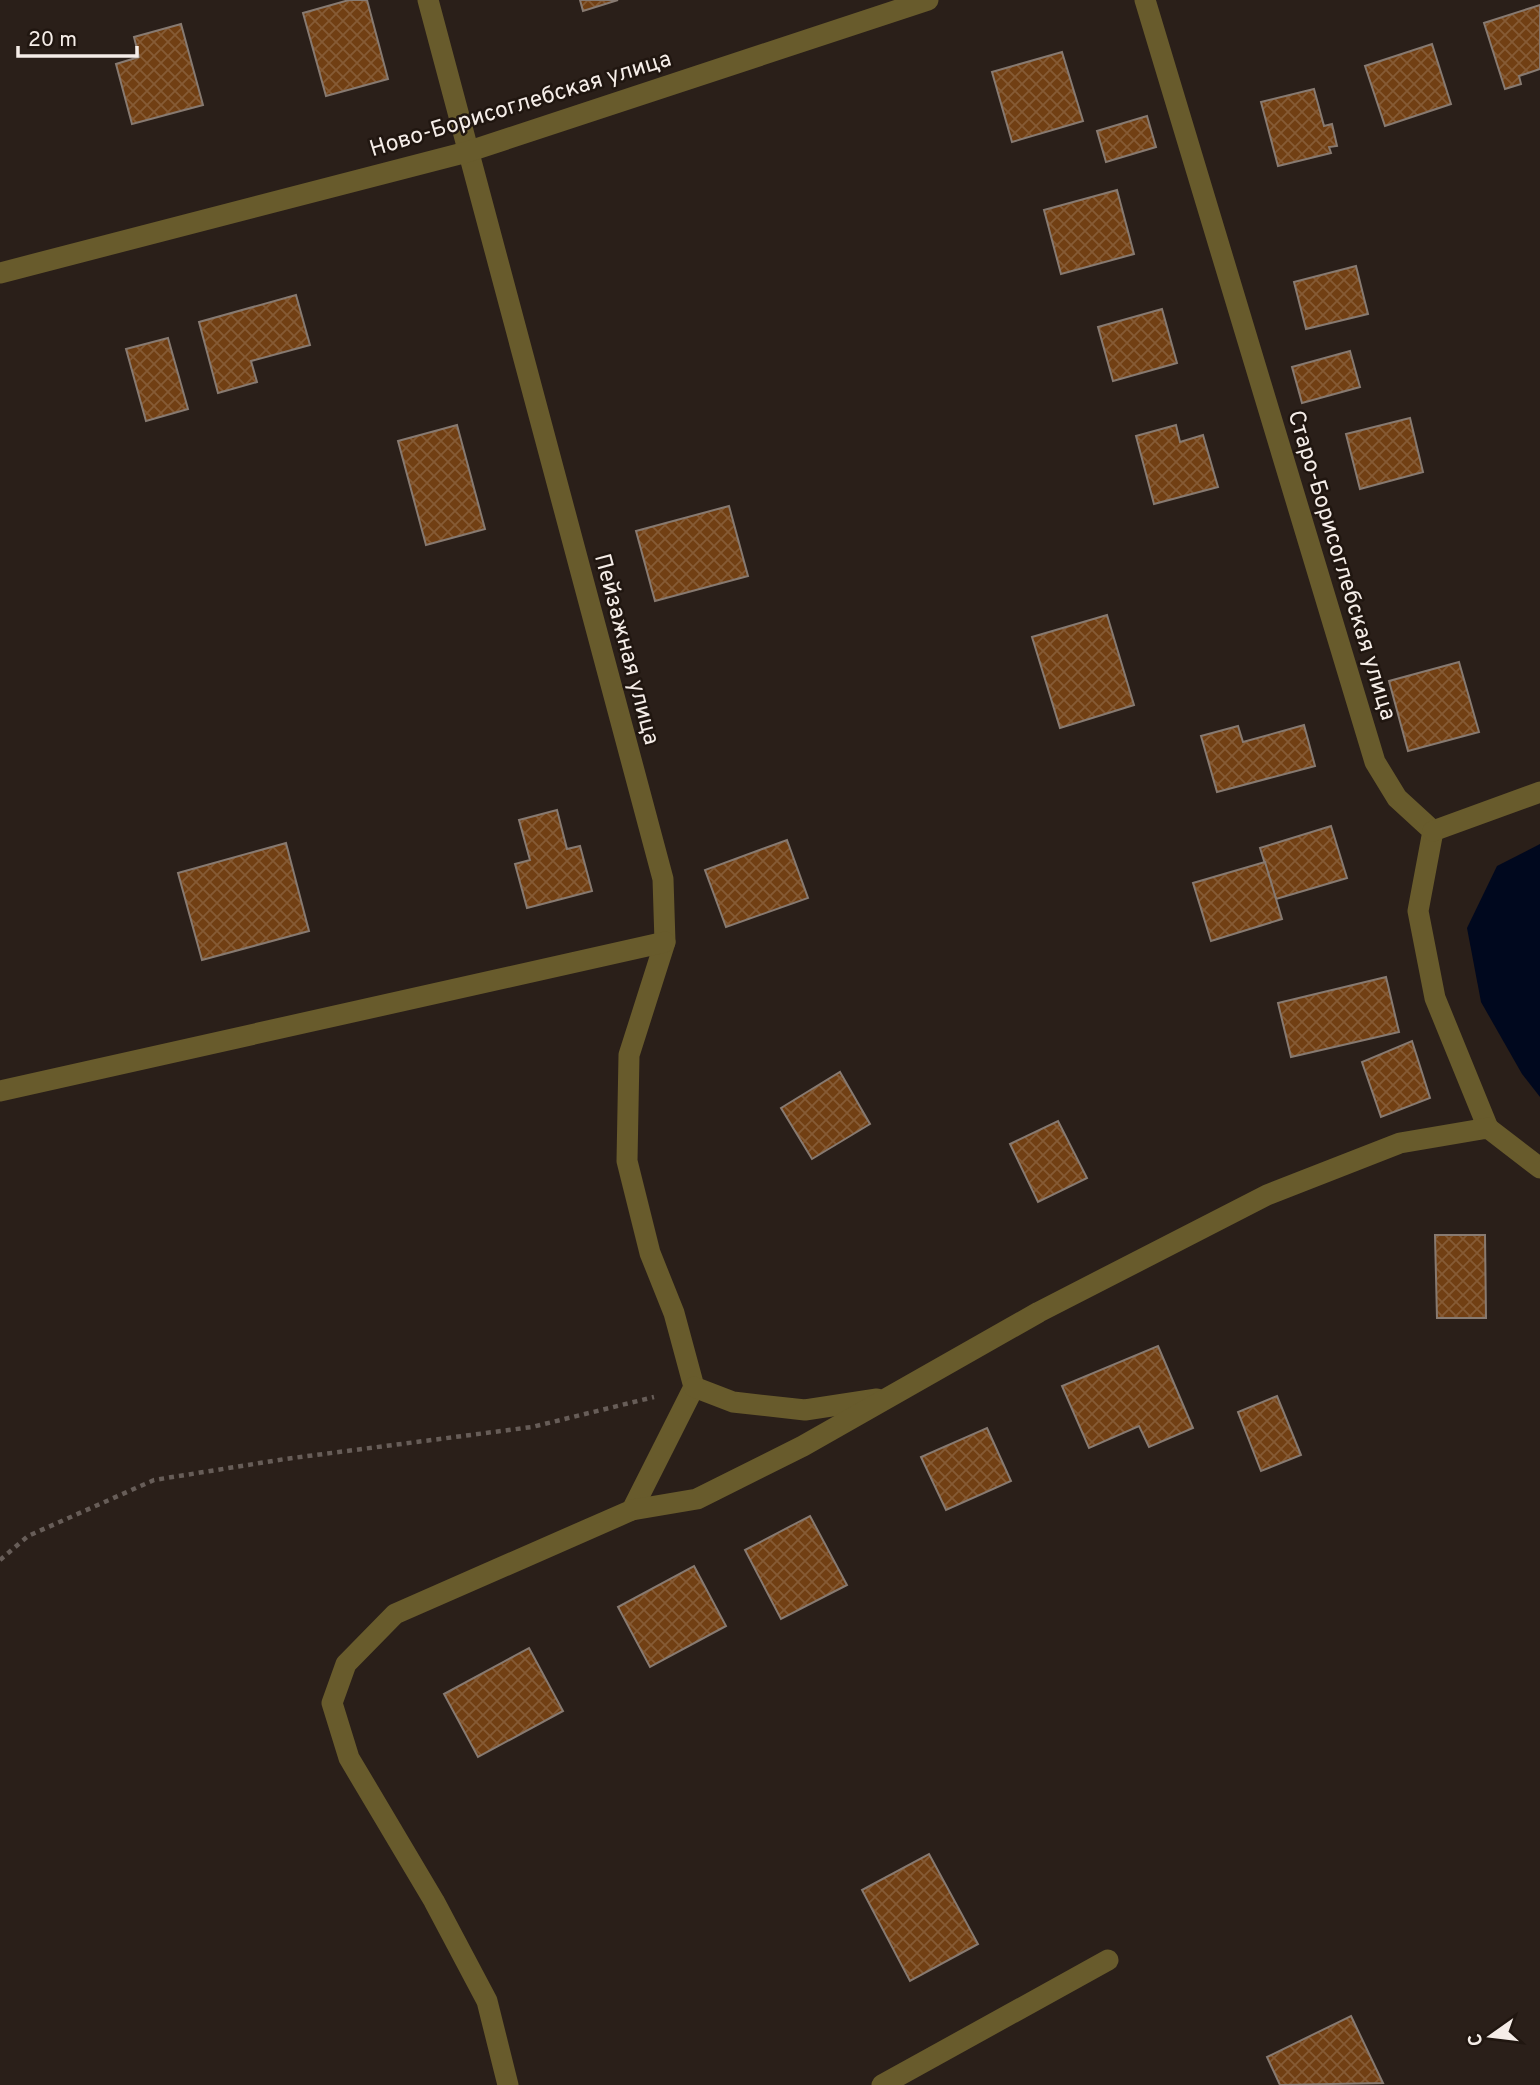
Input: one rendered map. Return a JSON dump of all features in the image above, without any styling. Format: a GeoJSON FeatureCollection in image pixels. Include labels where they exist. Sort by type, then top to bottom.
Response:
{"type":"FeatureCollection","features":[{"type":"Feature","properties":{"kind":"street","name":"Пейзажная улица"},"geometry":{"type":"LineString","coordinates":[[428,0],[663,880],[665,942],[629,1055],[628,1161],[650,1253],[674,1313],[694,1387]]}},
{"type":"Feature","properties":{"kind":"street","name":"Ново-Борисоглебская улица"},"geometry":{"type":"LineString","coordinates":[[0,273],[467,152],[928,0]]}},
{"type":"Feature","properties":{"kind":"street","name":"Старо-Борисоглебская улица"},"geometry":{"type":"LineString","coordinates":[[1145,0],[1375,762],[1397,798],[1433,831]]}},
{"type":"Feature","properties":{"kind":"street"},"geometry":{"type":"LineString","coordinates":[[1540,792],[1433,831],[1418,911],[1435,998],[1488,1128],[1540,1168]]}},
{"type":"Feature","properties":{"kind":"street"},"geometry":{"type":"LineString","coordinates":[[0,1091],[665,942]]}},
{"type":"Feature","properties":{"kind":"street"},"geometry":{"type":"LineString","coordinates":[[508,2085],[487,2001],[434,1901],[349,1758],[332,1703],[346,1664],[395,1614],[632,1510],[696,1499],[803,1446],[1039,1312],[1267,1195],[1400,1143],[1488,1128]]}},
{"type":"Feature","properties":{"kind":"street"},"geometry":{"type":"LineString","coordinates":[[632,1510],[694,1387],[733,1402],[805,1410],[890,1398]]}},
{"type":"Feature","properties":{"kind":"street"},"geometry":{"type":"LineString","coordinates":[[882,2085],[1108,1960]]}},
{"type":"Feature","properties":{"kind":"path"},"geometry":{"type":"LineString","coordinates":[[0,1560],[28,1536],[154,1480],[285,1459],[532,1427],[694,1387]]}},
{"type":"Feature","properties":{"kind":"water"},"geometry":{"type":"Polygon","coordinates":[[[1540,844],[1540,1097],[1522,1074],[1481,1002],[1467,928],[1497,866],[1540,844]]]}},
{"type":"Feature","properties":{"kind":"building"},"geometry":{"type":"Polygon","coordinates":[[[349,0],[367,0],[388,79],[326,96],[303,13],[349,0]]]}},
{"type":"Feature","properties":{"kind":"building"},"geometry":{"type":"Polygon","coordinates":[[[580,0],[618,0],[583,11],[580,0]]]}},
{"type":"Feature","properties":{"kind":"building"},"geometry":{"type":"Polygon","coordinates":[[[1540,5],[1540,69],[1519,76],[1521,84],[1505,89],[1484,23],[1540,5]]]}},
{"type":"Feature","properties":{"kind":"building"},"geometry":{"type":"Polygon","coordinates":[[[181,24],[203,105],[132,124],[116,64],[139,57],[134,37],[181,24]]]}},
{"type":"Feature","properties":{"kind":"building"},"geometry":{"type":"Polygon","coordinates":[[[1432,44],[1451,104],[1385,126],[1365,66],[1432,44]]]}},
{"type":"Feature","properties":{"kind":"building"},"geometry":{"type":"Polygon","coordinates":[[[1062,52],[1083,121],[1012,142],[992,72],[1062,52]]]}},
{"type":"Feature","properties":{"kind":"building"},"geometry":{"type":"Polygon","coordinates":[[[1314,89],[1324,126],[1332,124],[1337,146],[1329,147],[1331,153],[1278,166],[1261,102],[1314,89]]]}},
{"type":"Feature","properties":{"kind":"building"},"geometry":{"type":"Polygon","coordinates":[[[1147,116],[1156,147],[1106,162],[1097,131],[1147,116]]]}},
{"type":"Feature","properties":{"kind":"building"},"geometry":{"type":"Polygon","coordinates":[[[1117,190],[1134,254],[1061,274],[1044,210],[1117,190]]]}},
{"type":"Feature","properties":{"kind":"building"},"geometry":{"type":"Polygon","coordinates":[[[1356,266],[1368,314],[1306,329],[1294,282],[1356,266]]]}},
{"type":"Feature","properties":{"kind":"building"},"geometry":{"type":"Polygon","coordinates":[[[296,295],[310,345],[251,361],[257,382],[218,393],[199,322],[296,295]]]}},
{"type":"Feature","properties":{"kind":"building"},"geometry":{"type":"Polygon","coordinates":[[[1162,309],[1177,363],[1113,381],[1098,327],[1162,309]]]}},
{"type":"Feature","properties":{"kind":"building"},"geometry":{"type":"Polygon","coordinates":[[[168,338],[188,409],[146,421],[126,349],[168,338]]]}},
{"type":"Feature","properties":{"kind":"building"},"geometry":{"type":"Polygon","coordinates":[[[1350,351],[1360,387],[1302,403],[1292,367],[1350,351]]]}},
{"type":"Feature","properties":{"kind":"building"},"geometry":{"type":"Polygon","coordinates":[[[1410,418],[1423,472],[1360,489],[1346,434],[1410,418]]]}},
{"type":"Feature","properties":{"kind":"building"},"geometry":{"type":"Polygon","coordinates":[[[457,425],[485,529],[426,545],[398,441],[457,425]]]}},
{"type":"Feature","properties":{"kind":"building"},"geometry":{"type":"Polygon","coordinates":[[[1176,425],[1180,442],[1203,435],[1218,487],[1154,504],[1136,436],[1176,425]]]}},
{"type":"Feature","properties":{"kind":"building"},"geometry":{"type":"Polygon","coordinates":[[[729,506],[748,576],[655,601],[636,531],[729,506]]]}},
{"type":"Feature","properties":{"kind":"building"},"geometry":{"type":"Polygon","coordinates":[[[1107,615],[1134,705],[1060,728],[1032,637],[1107,615]]]}},
{"type":"Feature","properties":{"kind":"building"},"geometry":{"type":"Polygon","coordinates":[[[1459,662],[1479,732],[1408,751],[1389,681],[1459,662]]]}},
{"type":"Feature","properties":{"kind":"building"},"geometry":{"type":"Polygon","coordinates":[[[1304,725],[1315,766],[1217,792],[1201,736],[1238,726],[1243,742],[1304,725]]]}},
{"type":"Feature","properties":{"kind":"building"},"geometry":{"type":"Polygon","coordinates":[[[557,810],[567,849],[580,846],[592,891],[527,908],[515,864],[530,860],[519,820],[557,810]]]}},
{"type":"Feature","properties":{"kind":"building"},"geometry":{"type":"Polygon","coordinates":[[[1331,826],[1347,878],[1276,899],[1260,848],[1331,826]]]}},
{"type":"Feature","properties":{"kind":"building"},"geometry":{"type":"Polygon","coordinates":[[[787,840],[808,898],[726,927],[705,870],[787,840]]]}},
{"type":"Feature","properties":{"kind":"building"},"geometry":{"type":"Polygon","coordinates":[[[286,843],[309,931],[202,960],[178,873],[286,843]]]}},
{"type":"Feature","properties":{"kind":"building"},"geometry":{"type":"Polygon","coordinates":[[[1265,862],[1282,919],[1211,941],[1193,883],[1265,862]]]}},
{"type":"Feature","properties":{"kind":"building"},"geometry":{"type":"Polygon","coordinates":[[[1386,977],[1399,1032],[1291,1057],[1278,1003],[1386,977]]]}},
{"type":"Feature","properties":{"kind":"building"},"geometry":{"type":"Polygon","coordinates":[[[1412,1041],[1430,1098],[1381,1117],[1362,1062],[1412,1041]]]}},
{"type":"Feature","properties":{"kind":"building"},"geometry":{"type":"Polygon","coordinates":[[[840,1072],[870,1124],[812,1159],[781,1108],[840,1072]]]}},
{"type":"Feature","properties":{"kind":"building"},"geometry":{"type":"Polygon","coordinates":[[[1058,1121],[1087,1178],[1038,1202],[1010,1144],[1058,1121]]]}},
{"type":"Feature","properties":{"kind":"building"},"geometry":{"type":"Polygon","coordinates":[[[1435,1235],[1485,1235],[1486,1318],[1437,1318],[1435,1235]]]}},
{"type":"Feature","properties":{"kind":"building"},"geometry":{"type":"Polygon","coordinates":[[[1158,1346],[1193,1428],[1149,1447],[1139,1426],[1089,1448],[1062,1386],[1158,1346]]]}},
{"type":"Feature","properties":{"kind":"building"},"geometry":{"type":"Polygon","coordinates":[[[1277,1396],[1301,1455],[1261,1471],[1238,1412],[1277,1396]]]}},
{"type":"Feature","properties":{"kind":"building"},"geometry":{"type":"Polygon","coordinates":[[[987,1428],[1011,1481],[946,1510],[921,1457],[987,1428]]]}},
{"type":"Feature","properties":{"kind":"building"},"geometry":{"type":"Polygon","coordinates":[[[810,1516],[847,1585],[781,1619],[745,1550],[810,1516]]]}},
{"type":"Feature","properties":{"kind":"building"},"geometry":{"type":"Polygon","coordinates":[[[694,1566],[726,1626],[650,1667],[618,1607],[694,1566]]]}},
{"type":"Feature","properties":{"kind":"building"},"geometry":{"type":"Polygon","coordinates":[[[529,1648],[563,1711],[478,1757],[444,1694],[529,1648]]]}},
{"type":"Feature","properties":{"kind":"building"},"geometry":{"type":"Polygon","coordinates":[[[929,1854],[978,1944],[910,1981],[862,1890],[929,1854]]]}},
{"type":"Feature","properties":{"kind":"building"},"geometry":{"type":"Polygon","coordinates":[[[1351,2016],[1383,2083],[1280,2085],[1267,2057],[1351,2016]]]}}]}
